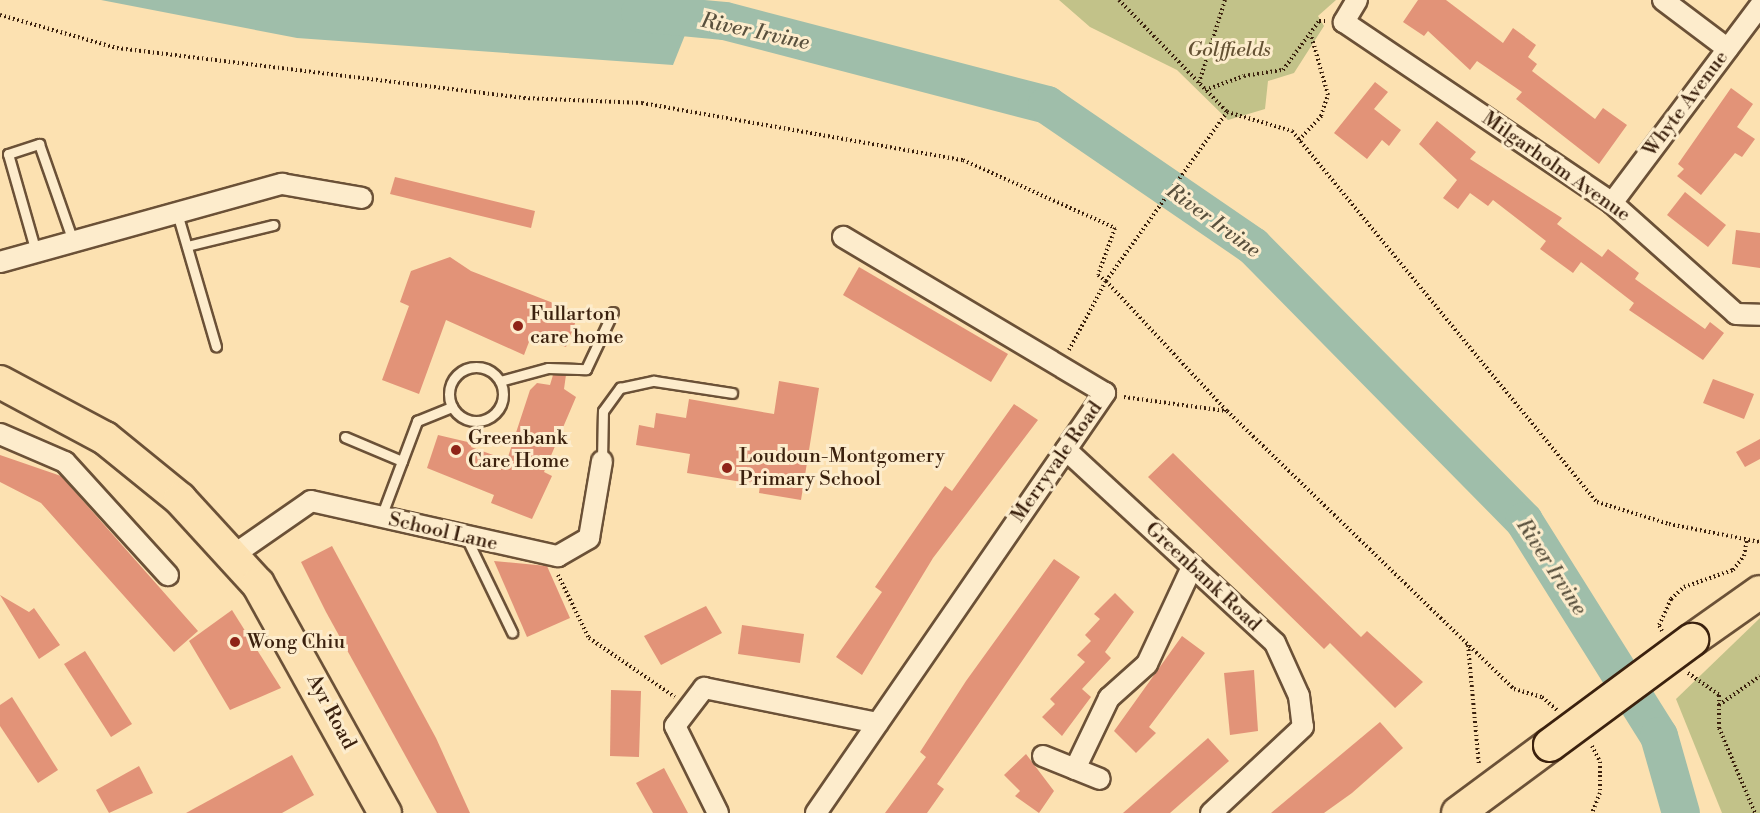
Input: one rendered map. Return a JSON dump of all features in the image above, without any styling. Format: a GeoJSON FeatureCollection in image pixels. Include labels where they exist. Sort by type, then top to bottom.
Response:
{"type":"FeatureCollection","features":[{"type":"Feature","properties":{"kind":"main road","name":"Ayr Road"},"geometry":{"type":"LineString","coordinates":[[0,382],[105,438],[180,499],[258,584],[298,651],[385,813]]}},
{"type":"Feature","properties":{"kind":"main road"},"geometry":{"type":"LineString","coordinates":[[1470,804],[1760,592]]}},
{"type":"Feature","properties":{"kind":"street"},"geometry":{"type":"LineString","coordinates":[[1344,22],[1357,0]]}},
{"type":"Feature","properties":{"kind":"street"},"geometry":{"type":"LineString","coordinates":[[1663,0],[1728,49]]}},
{"type":"Feature","properties":{"kind":"street","name":"Whyte Avenue"},"geometry":{"type":"LineString","coordinates":[[1612,203],[1760,6]]}},
{"type":"Feature","properties":{"kind":"street","name":"Milgarholm Avenue"},"geometry":{"type":"LineString","coordinates":[[1344,22],[1612,203],[1736,314],[1759,318]]}},
{"type":"Feature","properties":{"kind":"street"},"geometry":{"type":"LineString","coordinates":[[0,262],[282,184],[362,198]]}},
{"type":"Feature","properties":{"kind":"street","name":"Merryvale Road"},"geometry":{"type":"LineString","coordinates":[[816,813],[1105,393],[843,237]]}},
{"type":"Feature","properties":{"kind":"street"},"geometry":{"type":"LineString","coordinates":[[0,434],[65,462],[168,575]]}},
{"type":"Feature","properties":{"kind":"street","name":"Greenbank Road"},"geometry":{"type":"LineString","coordinates":[[1066,450],[1275,643],[1299,696],[1303,727],[1211,813]]}},
{"type":"Feature","properties":{"kind":"street"},"geometry":{"type":"LineString","coordinates":[[548,555],[558,556],[589,538],[602,461]]}},
{"type":"Feature","properties":{"kind":"street","name":"School Lane"},"geometry":{"type":"LineString","coordinates":[[232,556],[311,501],[548,555]]}},
{"type":"Feature","properties":{"kind":"street"},"geometry":{"type":"LineString","coordinates":[[1076,769],[1109,698],[1147,664],[1192,567]]}},
{"type":"Feature","properties":{"kind":"street"},"geometry":{"type":"LineString","coordinates":[[718,813],[675,726],[704,688],[878,723]]}},
{"type":"Feature","properties":{"kind":"street"},"geometry":{"type":"LineString","coordinates":[[1043,756],[1100,779]]}},
{"type":"Feature","properties":{"kind":"lane"},"geometry":{"type":"LineString","coordinates":[[36,252],[8,154],[39,144],[73,242]]}},
{"type":"Feature","properties":{"kind":"lane"},"geometry":{"type":"LineString","coordinates":[[177,213],[216,346]]}},
{"type":"Feature","properties":{"kind":"lane"},"geometry":{"type":"LineString","coordinates":[[187,246],[273,225]]}},
{"type":"Feature","properties":{"kind":"lane"},"geometry":{"type":"LineString","coordinates":[[500,381],[548,368],[586,369],[612,312]]}},
{"type":"Feature","properties":{"kind":"lane"},"geometry":{"type":"LineString","coordinates":[[468,368],[486,368],[500,381],[503,397],[489,417],[465,418],[452,407],[450,388],[468,368]]}},
{"type":"Feature","properties":{"kind":"lane"},"geometry":{"type":"LineString","coordinates":[[602,461],[603,411],[620,388],[654,381],[732,393]]}},
{"type":"Feature","properties":{"kind":"lane"},"geometry":{"type":"LineString","coordinates":[[381,517],[417,421],[452,407]]}},
{"type":"Feature","properties":{"kind":"lane"},"geometry":{"type":"LineString","coordinates":[[345,437],[402,461]]}},
{"type":"Feature","properties":{"kind":"lane"},"geometry":{"type":"LineString","coordinates":[[466,537],[512,632]]}},
{"type":"Feature","properties":{"kind":"path"},"geometry":{"type":"LineString","coordinates":[[1119,0],[1227,112],[1292,131],[1597,502],[1760,542]]}},
{"type":"Feature","properties":{"kind":"path"},"geometry":{"type":"LineString","coordinates":[[1199,83],[1226,0]]}},
{"type":"Feature","properties":{"kind":"path"},"geometry":{"type":"LineString","coordinates":[[0,15],[117,48],[524,98],[642,103],[963,160],[1115,228],[1098,275],[1106,280],[1227,411],[1514,689],[1542,697],[1562,715]]}},
{"type":"Feature","properties":{"kind":"path"},"geometry":{"type":"LineString","coordinates":[[1205,90],[1244,76],[1282,70],[1319,21],[1344,22]]}},
{"type":"Feature","properties":{"kind":"path"},"geometry":{"type":"LineString","coordinates":[[1299,140],[1321,116],[1328,95],[1311,34]]}},
{"type":"Feature","properties":{"kind":"path"},"geometry":{"type":"LineString","coordinates":[[1060,366],[1106,280],[1227,112]]}},
{"type":"Feature","properties":{"kind":"path"},"geometry":{"type":"LineString","coordinates":[[1105,393],[1227,411]]}},
{"type":"Feature","properties":{"kind":"path"},"geometry":{"type":"LineString","coordinates":[[1747,539],[1744,556],[1733,570],[1684,587],[1671,598],[1659,625],[1719,694],[1719,728],[1755,813]]}},
{"type":"Feature","properties":{"kind":"path"},"geometry":{"type":"LineString","coordinates":[[548,555],[589,638],[689,707]]}},
{"type":"Feature","properties":{"kind":"path"},"geometry":{"type":"LineString","coordinates":[[1468,644],[1470,804]]}},
{"type":"Feature","properties":{"kind":"path"},"geometry":{"type":"LineString","coordinates":[[1719,705],[1760,676]]}},
{"type":"Feature","properties":{"kind":"path"},"geometry":{"type":"LineString","coordinates":[[1587,737],[1600,762],[1600,793],[1592,813]]}},
{"type":"Feature","properties":{"kind":"green space","name":"Golffields"},"geometry":{"type":"Polygon","coordinates":[[[1059,0],[1336,0],[1318,16],[1324,26],[1294,73],[1268,81],[1265,109],[1228,120],[1177,70],[1090,27],[1059,0]]]}},
{"type":"Feature","properties":{"kind":"green space"},"geometry":{"type":"Polygon","coordinates":[[[1760,618],[1760,813],[1722,813],[1676,699],[1760,618]]]}},
{"type":"Feature","properties":{"kind":"shaded area"},"geometry":{"type":"Polygon","coordinates":[[[101,0],[699,0],[673,65],[297,38],[101,0]]]}},
{"type":"Feature","properties":{"kind":"building"},"geometry":{"type":"Polygon","coordinates":[[[1418,0],[1446,0],[1503,43],[1513,28],[1536,45],[1528,57],[1537,64],[1532,71],[1595,119],[1603,108],[1627,125],[1599,164],[1516,99],[1522,92],[1477,61],[1470,70],[1428,31],[1424,36],[1403,22],[1418,0]]]}},
{"type":"Feature","properties":{"kind":"building"},"geometry":{"type":"Polygon","coordinates":[[[1375,82],[1388,92],[1374,109],[1401,130],[1389,146],[1382,140],[1367,159],[1334,133],[1375,82]]]}},
{"type":"Feature","properties":{"kind":"building"},"geometry":{"type":"Polygon","coordinates":[[[1731,88],[1753,104],[1737,127],[1755,139],[1742,157],[1735,153],[1701,195],[1677,176],[1684,169],[1678,164],[1731,88]]]}},
{"type":"Feature","properties":{"kind":"building"},"geometry":{"type":"Polygon","coordinates":[[[1437,121],[1476,152],[1470,159],[1562,218],[1557,224],[1602,257],[1608,249],[1639,273],[1635,279],[1705,329],[1710,322],[1724,333],[1703,360],[1629,310],[1634,303],[1581,262],[1573,273],[1540,249],[1546,241],[1493,200],[1488,206],[1470,193],[1458,209],[1443,198],[1457,180],[1419,144],[1437,121]]]}},
{"type":"Feature","properties":{"kind":"building"},"geometry":{"type":"Polygon","coordinates":[[[395,177],[535,211],[531,228],[390,194],[395,177]]]}},
{"type":"Feature","properties":{"kind":"building"},"geometry":{"type":"Polygon","coordinates":[[[1685,192],[1726,225],[1708,247],[1667,215],[1685,192]]]}},
{"type":"Feature","properties":{"kind":"building"},"geometry":{"type":"Polygon","coordinates":[[[1736,230],[1760,233],[1760,268],[1732,264],[1736,230]]]}},
{"type":"Feature","properties":{"kind":"building","name":"Fullarton care home"},"geometry":{"type":"Polygon","coordinates":[[[450,257],[471,271],[579,313],[566,347],[532,334],[524,355],[446,320],[419,394],[382,380],[409,306],[400,302],[411,271],[450,257]]]}},
{"type":"Feature","properties":{"kind":"building"},"geometry":{"type":"Polygon","coordinates":[[[859,267],[1008,354],[991,382],[843,295],[859,267]]]}},
{"type":"Feature","properties":{"kind":"building","name":"Greenbank Care Home"},"geometry":{"type":"Polygon","coordinates":[[[553,375],[566,375],[564,389],[576,397],[544,472],[552,476],[532,519],[491,503],[494,495],[427,468],[438,435],[472,443],[471,447],[507,460],[530,390],[537,383],[550,385],[553,375]]]}},
{"type":"Feature","properties":{"kind":"building"},"geometry":{"type":"Polygon","coordinates":[[[1713,379],[1754,394],[1744,419],[1703,403],[1713,379]]]}},
{"type":"Feature","properties":{"kind":"building"},"geometry":{"type":"Polygon","coordinates":[[[779,381],[819,388],[801,500],[759,493],[760,485],[687,473],[690,454],[636,445],[639,425],[654,428],[656,413],[686,418],[689,399],[774,414],[779,381]]]}},
{"type":"Feature","properties":{"kind":"building"},"geometry":{"type":"Polygon","coordinates":[[[1014,404],[1038,420],[933,558],[862,675],[836,657],[882,592],[875,587],[945,486],[952,491],[1014,404]]]}},
{"type":"Feature","properties":{"kind":"building"},"geometry":{"type":"Polygon","coordinates":[[[1760,439],[1760,459],[1745,467],[1736,452],[1760,439]]]}},
{"type":"Feature","properties":{"kind":"building"},"geometry":{"type":"Polygon","coordinates":[[[1173,453],[1361,637],[1367,631],[1423,682],[1395,708],[1330,643],[1324,649],[1148,477],[1173,453]]]}},
{"type":"Feature","properties":{"kind":"building"},"geometry":{"type":"Polygon","coordinates":[[[0,455],[61,476],[198,631],[174,652],[41,503],[0,482],[0,455]]]}},
{"type":"Feature","properties":{"kind":"building"},"geometry":{"type":"Polygon","coordinates":[[[332,546],[436,738],[470,813],[437,813],[326,612],[301,562],[332,546]]]}},
{"type":"Feature","properties":{"kind":"building"},"geometry":{"type":"Polygon","coordinates":[[[1054,559],[1080,577],[937,784],[944,789],[927,813],[885,813],[926,757],[920,752],[966,681],[1054,559]]]}},
{"type":"Feature","properties":{"kind":"building"},"geometry":{"type":"Polygon","coordinates":[[[494,561],[547,566],[570,618],[527,637],[494,561]]]}},
{"type":"Feature","properties":{"kind":"building"},"geometry":{"type":"Polygon","coordinates":[[[1115,593],[1134,612],[1105,652],[1111,658],[1082,689],[1091,697],[1062,736],[1042,717],[1055,704],[1050,699],[1085,662],[1077,655],[1091,641],[1085,635],[1100,619],[1094,614],[1115,593]]]}},
{"type":"Feature","properties":{"kind":"building"},"geometry":{"type":"Polygon","coordinates":[[[0,595],[29,612],[34,608],[60,645],[39,659],[0,595]]]}},
{"type":"Feature","properties":{"kind":"building"},"geometry":{"type":"Polygon","coordinates":[[[706,606],[722,633],[661,665],[644,636],[706,606]]]}},
{"type":"Feature","properties":{"kind":"building"},"geometry":{"type":"Polygon","coordinates":[[[232,610],[281,688],[230,710],[189,641],[232,610]]]}},
{"type":"Feature","properties":{"kind":"building"},"geometry":{"type":"Polygon","coordinates":[[[742,625],[804,634],[800,663],[738,654],[742,625]]]}},
{"type":"Feature","properties":{"kind":"building"},"geometry":{"type":"Polygon","coordinates":[[[1182,636],[1205,653],[1149,727],[1156,733],[1136,753],[1114,731],[1182,636]]]}},
{"type":"Feature","properties":{"kind":"building"},"geometry":{"type":"Polygon","coordinates":[[[85,651],[132,724],[111,737],[64,664],[85,651]]]}},
{"type":"Feature","properties":{"kind":"building"},"geometry":{"type":"Polygon","coordinates":[[[1254,670],[1258,731],[1230,735],[1224,673],[1254,670]]]}},
{"type":"Feature","properties":{"kind":"building"},"geometry":{"type":"Polygon","coordinates":[[[611,690],[641,691],[639,757],[610,756],[611,690]]]}},
{"type":"Feature","properties":{"kind":"building"},"geometry":{"type":"Polygon","coordinates":[[[12,697],[58,770],[38,783],[0,726],[0,705],[12,697]]]}},
{"type":"Feature","properties":{"kind":"building"},"geometry":{"type":"Polygon","coordinates":[[[1380,722],[1403,748],[1352,793],[1324,813],[1271,813],[1380,722]]]}},
{"type":"Feature","properties":{"kind":"building"},"geometry":{"type":"Polygon","coordinates":[[[1208,738],[1229,761],[1170,813],[1123,813],[1208,738]]]}},
{"type":"Feature","properties":{"kind":"building"},"geometry":{"type":"Polygon","coordinates":[[[1026,754],[1054,791],[1039,813],[1015,796],[1020,791],[1004,775],[1026,754]]]}},
{"type":"Feature","properties":{"kind":"building"},"geometry":{"type":"Polygon","coordinates":[[[292,755],[314,795],[282,813],[186,813],[292,755]]]}},
{"type":"Feature","properties":{"kind":"building"},"geometry":{"type":"Polygon","coordinates":[[[139,766],[153,793],[109,813],[96,790],[139,766]]]}},
{"type":"Feature","properties":{"kind":"building"},"geometry":{"type":"Polygon","coordinates":[[[664,768],[688,813],[653,813],[636,783],[664,768]]]}},
{"type":"Feature","properties":{"kind":"waterway","name":"River Irvine"},"geometry":{"type":"LineString","coordinates":[[640,13],[725,21],[1047,105],[1253,246],[1524,521],[1659,736],[1681,813]]}},
{"type":"Feature","properties":{"kind":"place","name":"Fullarton care home"},"geometry":{"type":"Point","coordinates":[518,326]}},
{"type":"Feature","properties":{"kind":"place","name":"Greenbank Care Home"},"geometry":{"type":"Point","coordinates":[456,450]}},
{"type":"Feature","properties":{"kind":"place","name":"Loudoun-Montgomery Primary School"},"geometry":{"type":"Point","coordinates":[727,468]}},
{"type":"Feature","properties":{"kind":"place","name":"Wong Chiu"},"geometry":{"type":"Point","coordinates":[235,642]}}]}
